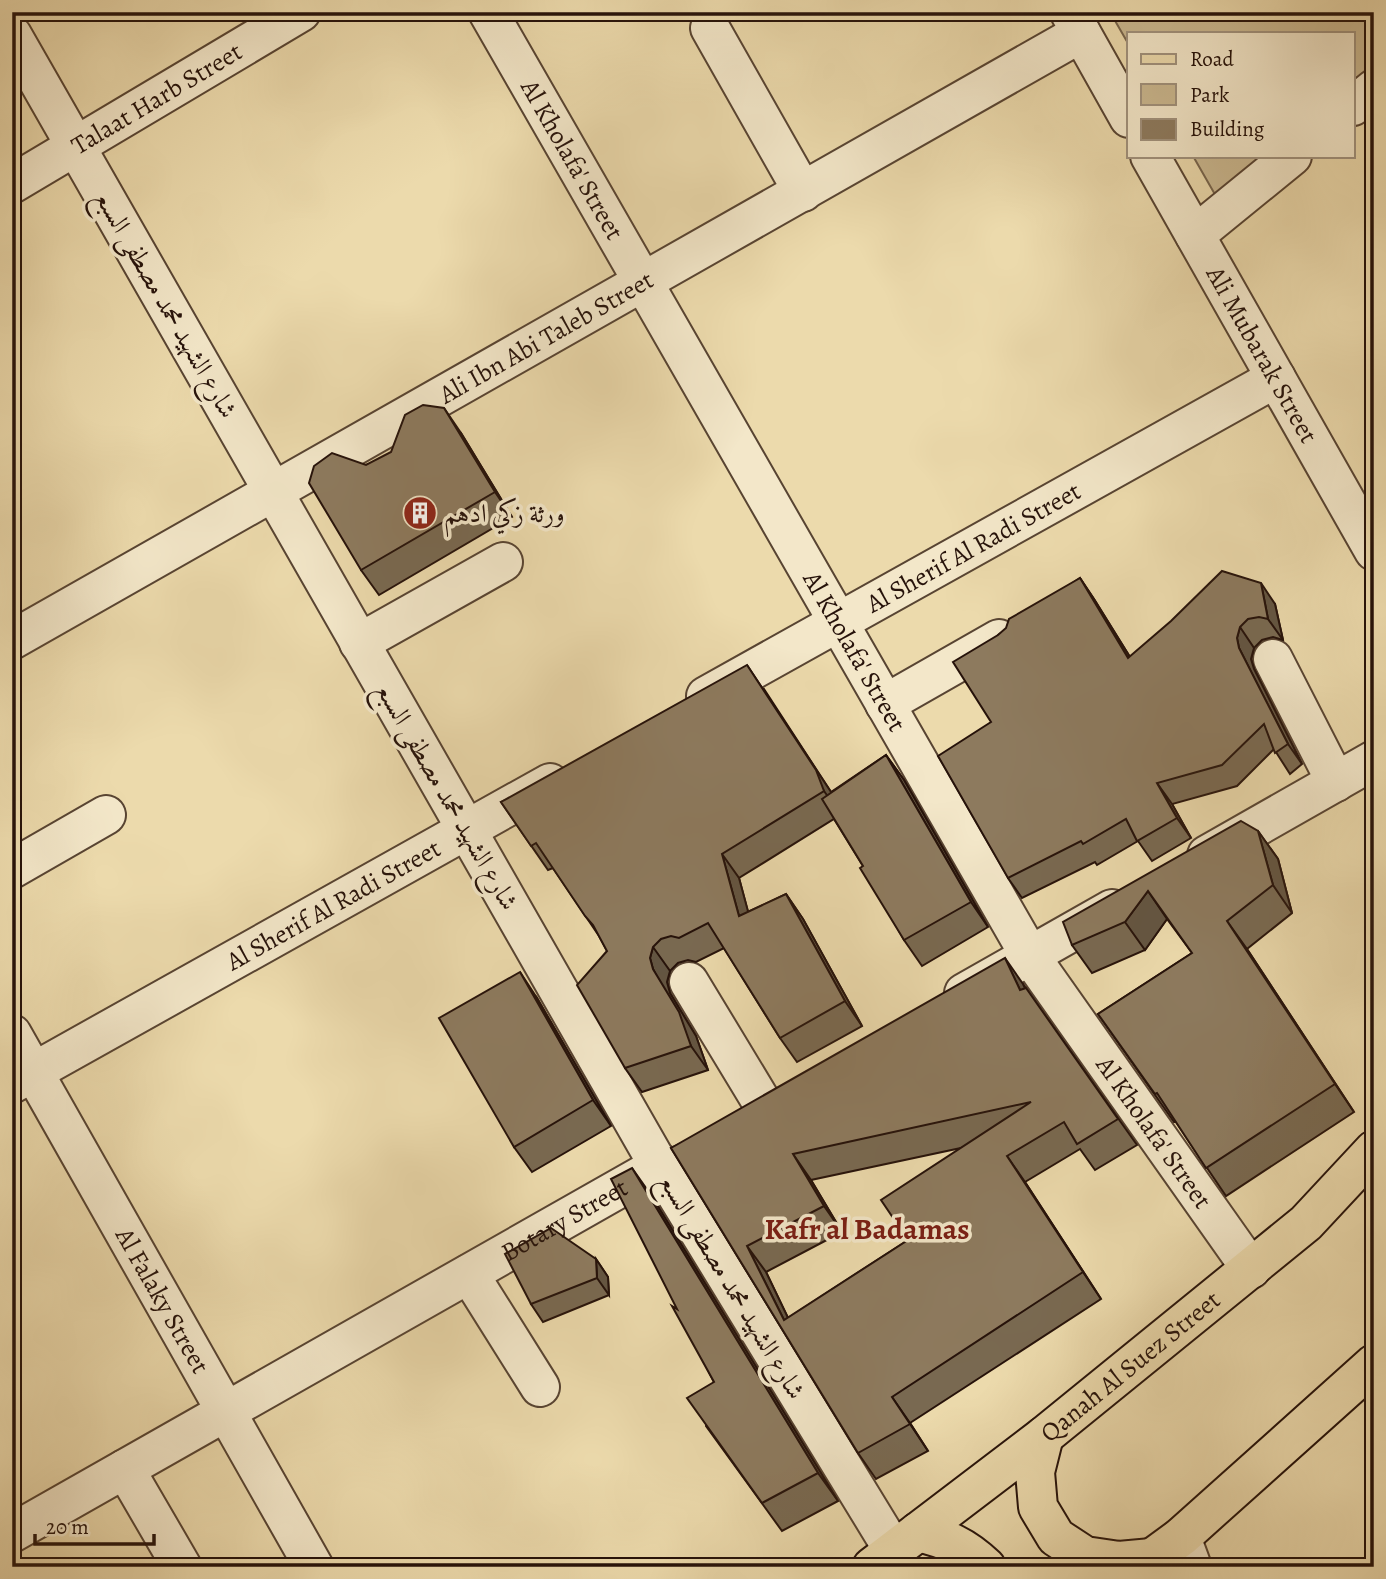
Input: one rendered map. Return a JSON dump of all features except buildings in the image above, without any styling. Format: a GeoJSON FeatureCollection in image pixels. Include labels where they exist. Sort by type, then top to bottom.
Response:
{"type":"FeatureCollection","features":[{"type":"Feature","properties":{"kind":"main road","name":"Qanah Al Suez Street"},"geometry":{"type":"LineString","coordinates":[[895,1550],[1044,1436],[1251,1269],[1306,1223],[1374,1150]]}},
{"type":"Feature","properties":{"kind":"main road"},"geometry":{"type":"LineString","coordinates":[[1044,1436],[1035,1472],[1038,1507],[1056,1537],[1085,1556],[1119,1562],[1166,1557],[1374,1364]]}},
{"type":"Feature","properties":{"kind":"main road"},"geometry":{"type":"LineString","coordinates":[[895,1550],[943,1538],[966,1549],[986,1567]]}},
{"type":"Feature","properties":{"kind":"street","name":"Al Kholafa' Street"},"geometry":{"type":"LineString","coordinates":[[488,12],[1030,956],[1251,1269]]}},
{"type":"Feature","properties":{"kind":"street","name":"Talaat Harb Street"},"geometry":{"type":"LineString","coordinates":[[12,184],[281,17]]}},
{"type":"Feature","properties":{"kind":"street","name":"Ali Ibn Abi Taleb Street"},"geometry":{"type":"LineString","coordinates":[[12,640],[803,192],[1075,23]]}},
{"type":"Feature","properties":{"kind":"street"},"geometry":{"type":"LineString","coordinates":[[1075,23],[1127,114]]}},
{"type":"Feature","properties":{"kind":"street"},"geometry":{"type":"LineString","coordinates":[[710,28],[803,192]]}},
{"type":"Feature","properties":{"kind":"street","name":"شارع الشهيد محمد مصطفى السبع"},"geometry":{"type":"LineString","coordinates":[[12,35],[659,1166],[895,1550]]}},
{"type":"Feature","properties":{"kind":"street"},"geometry":{"type":"LineString","coordinates":[[1354,105],[1374,89]]}},
{"type":"Feature","properties":{"kind":"street","name":"Ali Mubarak Street"},"geometry":{"type":"LineString","coordinates":[[1151,158],[1374,551]]}},
{"type":"Feature","properties":{"kind":"street"},"geometry":{"type":"LineString","coordinates":[[1195,235],[1290,158]]}},
{"type":"Feature","properties":{"kind":"street","name":"Al Sherif Al Radi Street"},"geometry":{"type":"LineString","coordinates":[[682,709],[1276,378]]}},
{"type":"Feature","properties":{"kind":"street"},"geometry":{"type":"LineString","coordinates":[[359,643],[503,562]]}},
{"type":"Feature","properties":{"kind":"street"},"geometry":{"type":"LineString","coordinates":[[885,704],[1002,637]]}},
{"type":"Feature","properties":{"kind":"street"},"geometry":{"type":"LineString","coordinates":[[1273,659],[1336,782]]}},
{"type":"Feature","properties":{"kind":"street"},"geometry":{"type":"LineString","coordinates":[[1183,869],[1374,760]]}},
{"type":"Feature","properties":{"kind":"street","name":"Al Sherif Al Radi Street"},"geometry":{"type":"LineString","coordinates":[[23,1078],[575,770]]}},
{"type":"Feature","properties":{"kind":"street"},"geometry":{"type":"LineString","coordinates":[[12,869],[106,814]]}},
{"type":"Feature","properties":{"kind":"street"},"geometry":{"type":"LineString","coordinates":[[933,1010],[1136,895]]}},
{"type":"Feature","properties":{"kind":"street"},"geometry":{"type":"LineString","coordinates":[[689,982],[764,1106]]}},
{"type":"Feature","properties":{"kind":"street","name":"Al Falaky Street"},"geometry":{"type":"LineString","coordinates":[[12,1034],[23,1078],[226,1412],[314,1567]]}},
{"type":"Feature","properties":{"kind":"street","name":"Botary Street"},"geometry":{"type":"LineString","coordinates":[[12,1533],[694,1146]]}},
{"type":"Feature","properties":{"kind":"street"},"geometry":{"type":"LineString","coordinates":[[468,1274],[540,1387]]}},
{"type":"Feature","properties":{"kind":"street"},"geometry":{"type":"LineString","coordinates":[[125,1469],[182,1567]]}},
{"type":"Feature","properties":{"kind":"green space"},"geometry":{"type":"Polygon","coordinates":[[[1110,12],[1374,12],[1374,64],[1354,81],[1354,32],[1127,32],[1127,42],[1110,12]]]}},
{"type":"Feature","properties":{"kind":"green space"},"geometry":{"type":"Polygon","coordinates":[[[1194,158],[1264,158],[1217,198],[1194,158]]]}},
{"type":"Feature","properties":{"kind":"place","name":"ورثة زكي ادهم"},"geometry":{"type":"Point","coordinates":[420,513]}},
{"type":"Feature","properties":{"kind":"district","name":"Kafr al Badamas"},"geometry":{"type":"Point","coordinates":[867,1229]}}]}
